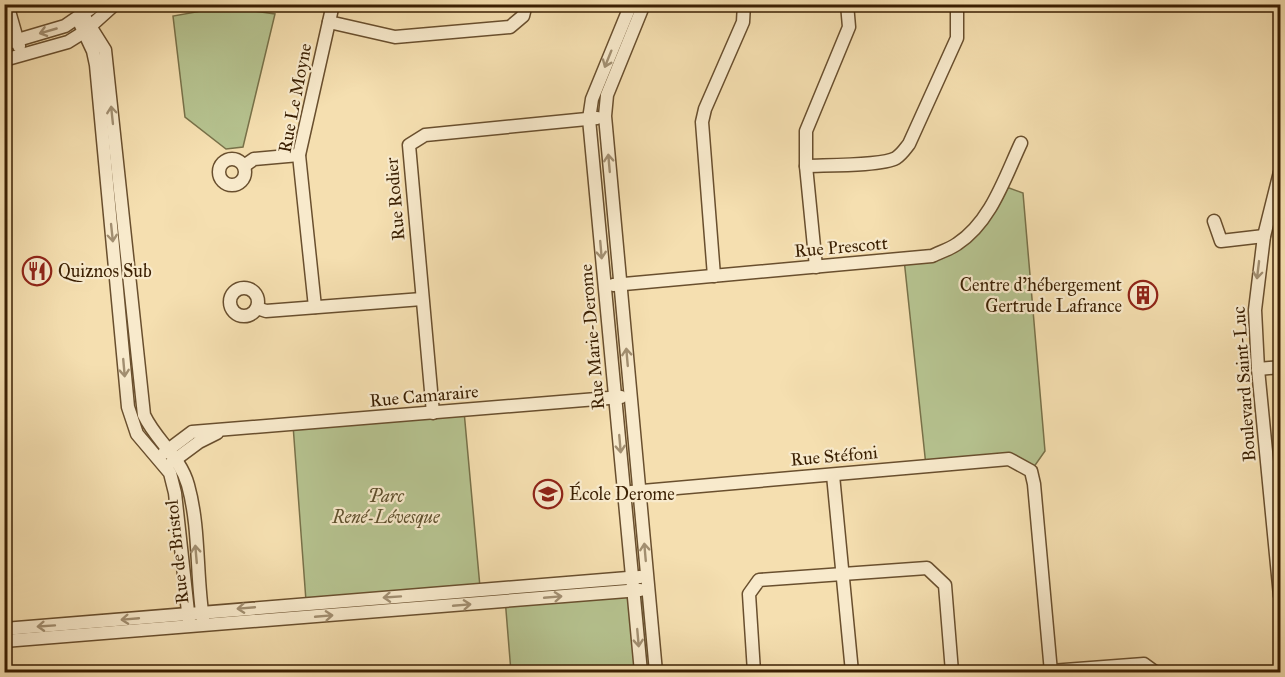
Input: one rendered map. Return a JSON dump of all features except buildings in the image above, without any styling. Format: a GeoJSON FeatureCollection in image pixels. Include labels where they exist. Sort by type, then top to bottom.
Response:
{"type":"FeatureCollection","features":[{"type":"Feature","properties":{"kind":"street"},"geometry":{"type":"LineString","coordinates":[[7,4],[21,56]]}},
{"type":"Feature","properties":{"kind":"street"},"geometry":{"type":"LineString","coordinates":[[4,44],[61,28],[97,4]]}},
{"type":"Feature","properties":{"kind":"street"},"geometry":{"type":"LineString","coordinates":[[4,60],[63,44],[87,29],[115,4]]}},
{"type":"Feature","properties":{"kind":"street","name":"Rue Le Moyne"},"geometry":{"type":"LineString","coordinates":[[315,307],[299,155],[333,4]]}},
{"type":"Feature","properties":{"kind":"street"},"geometry":{"type":"LineString","coordinates":[[329,22],[395,37],[510,27],[523,16],[525,4]]}},
{"type":"Feature","properties":{"kind":"street"},"geometry":{"type":"LineString","coordinates":[[714,276],[702,122],[705,108],[743,22],[744,4]]}},
{"type":"Feature","properties":{"kind":"street"},"geometry":{"type":"LineString","coordinates":[[816,267],[806,166],[806,131],[849,27],[847,4]]}},
{"type":"Feature","properties":{"kind":"street"},"geometry":{"type":"LineString","coordinates":[[806,166],[880,161],[894,159],[902,153],[909,144],[957,38],[957,4]]}},
{"type":"Feature","properties":{"kind":"street","name":"Rue Marie-Derome"},"geometry":{"type":"LineString","coordinates":[[636,5],[607,95],[605,116],[656,672]]}},
{"type":"Feature","properties":{"kind":"street","name":"Rue Marie-Derome"},"geometry":{"type":"LineString","coordinates":[[636,5],[592,99],[589,119],[641,672]]}},
{"type":"Feature","properties":{"kind":"street","name":"Rue de Bristol"},"geometry":{"type":"LineString","coordinates":[[80,17],[105,50],[119,174],[131,422],[137,434],[162,462],[175,493],[189,627]]}},
{"type":"Feature","properties":{"kind":"street","name":"Rue de Bristol"},"geometry":{"type":"LineString","coordinates":[[87,29],[96,65],[106,174],[144,415],[150,428],[173,454],[188,484],[204,626]]}},
{"type":"Feature","properties":{"kind":"street","name":"Rue Rodier"},"geometry":{"type":"LineString","coordinates":[[433,413],[409,145],[425,135],[605,116]]}},
{"type":"Feature","properties":{"kind":"street","name":"Rue Prescott"},"geometry":{"type":"LineString","coordinates":[[605,285],[932,256],[958,244],[977,225],[992,205],[1021,143]]}},
{"type":"Feature","properties":{"kind":"street"},"geometry":{"type":"LineString","coordinates":[[244,166],[255,159],[299,155]]}},
{"type":"Feature","properties":{"kind":"street","name":"Boulevard Saint-Luc"},"geometry":{"type":"LineString","coordinates":[[1281,172],[1264,237],[1255,310],[1258,369],[1281,596]]}},
{"type":"Feature","properties":{"kind":"street"},"geometry":{"type":"LineString","coordinates":[[106,174],[119,174]]}},
{"type":"Feature","properties":{"kind":"street"},"geometry":{"type":"LineString","coordinates":[[1214,221],[1221,241],[1264,237]]}},
{"type":"Feature","properties":{"kind":"street"},"geometry":{"type":"LineString","coordinates":[[257,308],[266,311],[422,299]]}},
{"type":"Feature","properties":{"kind":"street"},"geometry":{"type":"LineString","coordinates":[[1258,369],[1281,367]]}},
{"type":"Feature","properties":{"kind":"street","name":"Rue Camaraire"},"geometry":{"type":"LineString","coordinates":[[162,462],[173,454],[221,431],[631,396]]}},
{"type":"Feature","properties":{"kind":"street","name":"Rue Stéfoni"},"geometry":{"type":"LineString","coordinates":[[624,492],[1009,459],[1030,471],[1034,484],[1051,672]]}},
{"type":"Feature","properties":{"kind":"street"},"geometry":{"type":"LineString","coordinates":[[833,475],[852,672]]}},
{"type":"Feature","properties":{"kind":"street"},"geometry":{"type":"LineString","coordinates":[[754,672],[749,594],[759,580],[927,568],[945,585],[952,672]]}},
{"type":"Feature","properties":{"kind":"street"},"geometry":{"type":"LineString","coordinates":[[4,641],[429,608],[633,584],[647,576]]}},
{"type":"Feature","properties":{"kind":"street"},"geometry":{"type":"LineString","coordinates":[[4,629],[428,594],[633,584],[648,589]]}},
{"type":"Feature","properties":{"kind":"street"},"geometry":{"type":"LineString","coordinates":[[428,594],[429,608]]}},
{"type":"Feature","properties":{"kind":"street"},"geometry":{"type":"LineString","coordinates":[[290,605],[291,619]]}},
{"type":"Feature","properties":{"kind":"street"},"geometry":{"type":"LineString","coordinates":[[1051,672],[1144,664],[1155,672]]}},
{"type":"Feature","properties":{"kind":"green space"},"geometry":{"type":"Polygon","coordinates":[[[224,7],[275,14],[243,147],[226,149],[185,117],[173,16],[224,7]]]}},
{"type":"Feature","properties":{"kind":"green space"},"geometry":{"type":"Polygon","coordinates":[[[1001,185],[1023,193],[1045,451],[1031,471],[1021,464],[926,466],[904,259],[958,244],[1001,185]]]}},
{"type":"Feature","properties":{"kind":"green space","name":"Parc René-Lévesque"},"geometry":{"type":"Polygon","coordinates":[[[464,411],[480,587],[306,601],[293,425],[464,411]]]}},
{"type":"Feature","properties":{"kind":"green space"},"geometry":{"type":"Polygon","coordinates":[[[641,586],[651,672],[511,672],[505,598],[641,586]]]}},
{"type":"Feature","properties":{"kind":"place","name":"Quiznos Sub"},"geometry":{"type":"Point","coordinates":[37,271]}},
{"type":"Feature","properties":{"kind":"place","name":"Centre d'hébergement Gertrude Lafrance"},"geometry":{"type":"Point","coordinates":[1143,295]}},
{"type":"Feature","properties":{"kind":"place","name":"École Derome"},"geometry":{"type":"Point","coordinates":[548,494]}}]}
